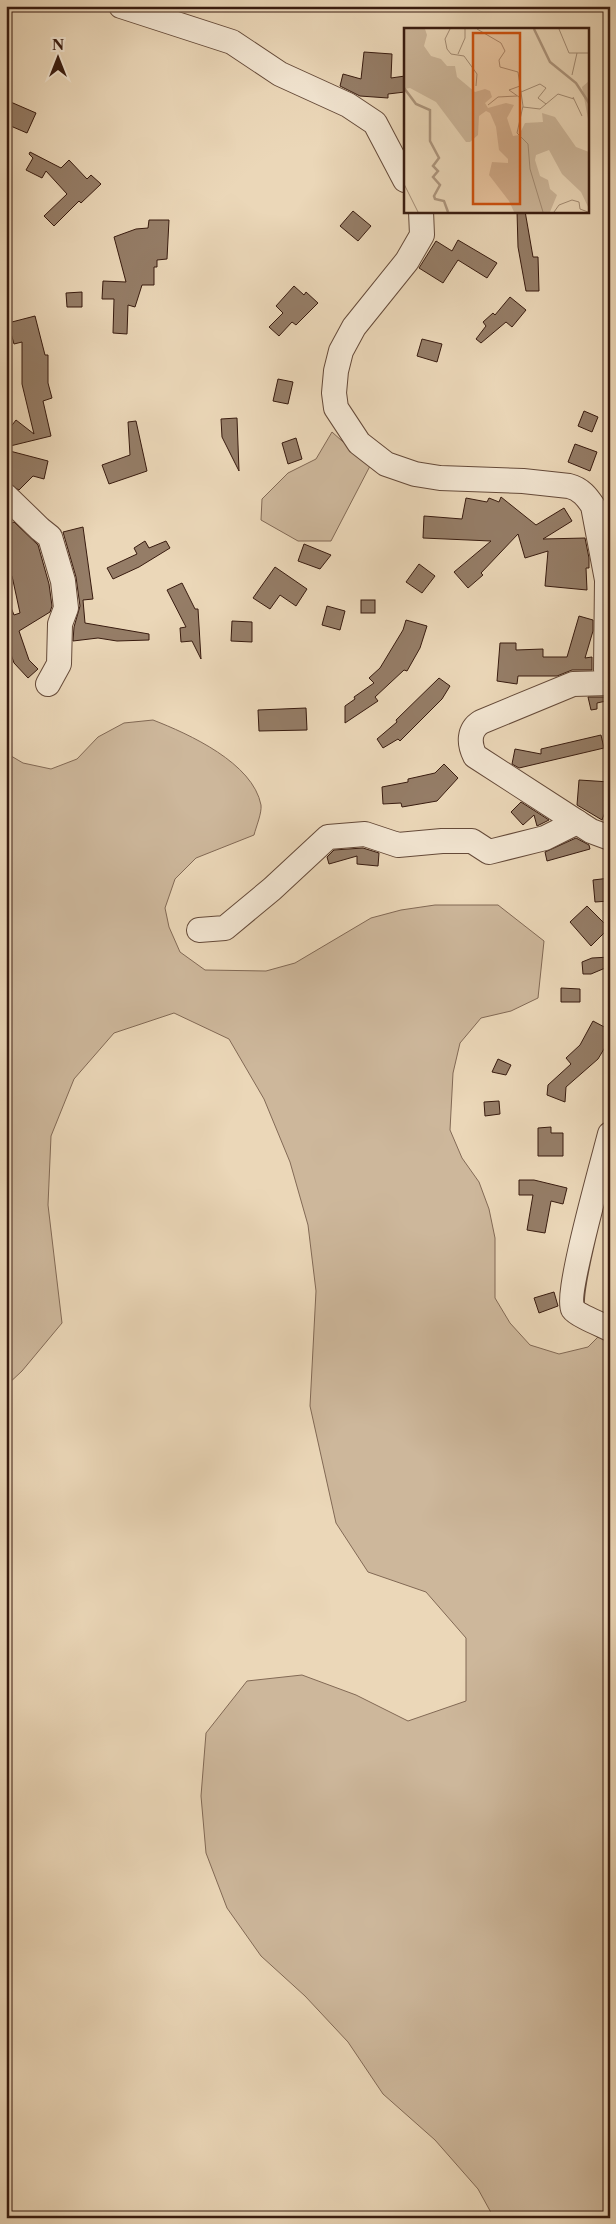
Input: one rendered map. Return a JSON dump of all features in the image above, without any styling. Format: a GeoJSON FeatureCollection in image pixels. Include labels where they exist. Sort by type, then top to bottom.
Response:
{"type":"FeatureCollection","features":[{"type":"Feature","properties":{"kind":"street"},"geometry":{"type":"LineString","coordinates":[[121,6],[232,42],[280,74],[348,105],[374,124],[404,178]]}},
{"type":"Feature","properties":{"kind":"street"},"geometry":{"type":"LineString","coordinates":[[421,212],[422,235],[407,262],[354,327],[341,351],[336,371],[334,393],[336,408],[359,443],[386,464],[415,474],[440,478],[523,481],[569,486],[581,491],[593,506],[607,580],[606,670],[610,676]]}},
{"type":"Feature","properties":{"kind":"street"},"geometry":{"type":"LineString","coordinates":[[6,496],[50,537],[63,581],[66,608],[60,624],[59,664],[48,684]]}},
{"type":"Feature","properties":{"kind":"street"},"geometry":{"type":"LineString","coordinates":[[610,683],[573,684],[481,722],[476,725],[471,734],[471,748],[475,756],[591,831],[610,838]]}},
{"type":"Feature","properties":{"kind":"street"},"geometry":{"type":"LineString","coordinates":[[199,930],[225,928],[272,889],[328,837],[365,834],[398,845],[442,841],[472,842],[490,852],[545,838],[577,822]]}},
{"type":"Feature","properties":{"kind":"street"},"geometry":{"type":"LineString","coordinates":[[610,1134],[578,1264],[572,1304],[575,1311],[610,1329]]}},
{"type":"Feature","properties":{"kind":"shaded area"},"geometry":{"type":"Polygon","coordinates":[[[332,432],[370,466],[331,541],[298,541],[261,520],[262,499],[288,473],[316,459],[332,432]]]}},
{"type":"Feature","properties":{"kind":"shaded area"},"geometry":{"type":"Polygon","coordinates":[[[153,720],[201,742],[233,763],[256,790],[261,805],[260,816],[254,835],[196,858],[175,879],[165,908],[169,927],[180,952],[205,970],[266,971],[295,963],[371,918],[401,910],[435,905],[498,905],[544,941],[538,998],[511,1011],[481,1018],[460,1043],[453,1073],[450,1130],[462,1158],[479,1182],[489,1209],[495,1238],[495,1298],[510,1323],[530,1345],[559,1354],[588,1347],[609,1326],[610,1322],[610,2218],[494,2218],[478,2189],[435,2140],[383,2094],[348,2042],[305,1996],[261,1956],[227,1908],[206,1853],[201,1796],[206,1733],[247,1681],[302,1675],[356,1695],[408,1721],[466,1701],[466,1638],[426,1592],[368,1572],[336,1523],[310,1406],[316,1291],[308,1225],[290,1162],[264,1099],[229,1039],[174,1013],[114,1033],[74,1079],[51,1136],[48,1205],[62,1323],[22,1371],[6,1386],[6,753],[23,763],[51,769],[77,759],[98,737],[124,723],[153,720]]]}},
{"type":"Feature","properties":{"kind":"building"},"geometry":{"type":"Polygon","coordinates":[[[364,52],[392,54],[391,78],[404,76],[404,92],[388,94],[388,98],[360,96],[340,86],[343,74],[361,79],[364,52]]]}},
{"type":"Feature","properties":{"kind":"building"},"geometry":{"type":"Polygon","coordinates":[[[6,100],[36,113],[27,133],[6,124],[6,100]]]}},
{"type":"Feature","properties":{"kind":"building"},"geometry":{"type":"Polygon","coordinates":[[[30,152],[61,168],[69,160],[87,179],[91,175],[101,184],[81,203],[79,201],[54,226],[44,216],[67,194],[46,171],[42,178],[26,170],[33,158],[29,154],[30,152]]]}},
{"type":"Feature","properties":{"kind":"building"},"geometry":{"type":"Polygon","coordinates":[[[353,211],[371,226],[358,241],[340,226],[353,211]]]}},
{"type":"Feature","properties":{"kind":"building"},"geometry":{"type":"Polygon","coordinates":[[[517,212],[525,212],[533,257],[538,257],[539,291],[526,291],[518,247],[517,212]]]}},
{"type":"Feature","properties":{"kind":"building"},"geometry":{"type":"Polygon","coordinates":[[[149,220],[169,220],[167,259],[157,260],[157,267],[154,267],[154,285],[142,285],[135,307],[128,305],[127,334],[113,333],[114,299],[102,299],[103,281],[126,282],[114,237],[136,229],[148,228],[149,220]]]}},
{"type":"Feature","properties":{"kind":"building"},"geometry":{"type":"Polygon","coordinates":[[[458,240],[497,263],[487,278],[458,260],[443,283],[419,268],[436,241],[452,251],[458,240]]]}},
{"type":"Feature","properties":{"kind":"building"},"geometry":{"type":"Polygon","coordinates":[[[294,286],[304,295],[306,292],[318,303],[296,325],[292,322],[279,336],[269,327],[283,313],[276,306],[294,286]]]}},
{"type":"Feature","properties":{"kind":"building"},"geometry":{"type":"Polygon","coordinates":[[[82,292],[82,307],[67,307],[66,293],[82,292]]]}},
{"type":"Feature","properties":{"kind":"building"},"geometry":{"type":"Polygon","coordinates":[[[510,297],[526,310],[512,327],[506,322],[481,343],[476,339],[486,326],[483,322],[493,313],[495,315],[510,297]]]}},
{"type":"Feature","properties":{"kind":"building"},"geometry":{"type":"Polygon","coordinates":[[[35,316],[45,355],[48,355],[48,383],[52,398],[43,401],[51,436],[6,447],[6,433],[16,420],[34,434],[22,384],[22,342],[14,344],[8,323],[35,316]]]}},
{"type":"Feature","properties":{"kind":"building"},"geometry":{"type":"Polygon","coordinates":[[[422,339],[442,344],[437,362],[417,356],[422,339]]]}},
{"type":"Feature","properties":{"kind":"building"},"geometry":{"type":"Polygon","coordinates":[[[278,379],[293,382],[288,404],[273,401],[278,379]]]}},
{"type":"Feature","properties":{"kind":"building"},"geometry":{"type":"Polygon","coordinates":[[[584,411],[598,417],[592,432],[578,426],[584,411]]]}},
{"type":"Feature","properties":{"kind":"building"},"geometry":{"type":"Polygon","coordinates":[[[237,418],[239,471],[222,437],[221,419],[237,418]]]}},
{"type":"Feature","properties":{"kind":"building"},"geometry":{"type":"Polygon","coordinates":[[[136,421],[147,471],[109,484],[102,465],[130,455],[128,422],[136,421]]]}},
{"type":"Feature","properties":{"kind":"building"},"geometry":{"type":"Polygon","coordinates":[[[296,438],[302,459],[288,464],[282,443],[296,438]]]}},
{"type":"Feature","properties":{"kind":"building"},"geometry":{"type":"Polygon","coordinates":[[[575,444],[597,452],[590,471],[568,462],[575,444]]]}},
{"type":"Feature","properties":{"kind":"building"},"geometry":{"type":"Polygon","coordinates":[[[6,450],[48,461],[44,479],[33,476],[19,490],[6,483],[6,450]]]}},
{"type":"Feature","properties":{"kind":"building"},"geometry":{"type":"Polygon","coordinates":[[[501,497],[536,525],[564,508],[572,521],[543,539],[585,538],[589,558],[589,568],[586,568],[587,590],[545,586],[548,551],[525,558],[518,534],[481,573],[483,575],[468,588],[454,572],[491,541],[423,538],[424,516],[462,519],[466,498],[487,502],[489,498],[499,502],[501,497]]]}},
{"type":"Feature","properties":{"kind":"building"},"geometry":{"type":"Polygon","coordinates":[[[14,522],[38,545],[49,584],[52,606],[50,612],[19,631],[29,660],[38,669],[28,678],[14,663],[6,640],[6,600],[8,600],[14,615],[20,613],[12,576],[6,581],[6,526],[14,522]]]}},
{"type":"Feature","properties":{"kind":"building"},"geometry":{"type":"Polygon","coordinates":[[[83,527],[93,599],[83,600],[85,623],[149,634],[149,640],[117,641],[98,638],[73,641],[74,627],[80,606],[76,577],[63,532],[83,527]]]}},
{"type":"Feature","properties":{"kind":"building"},"geometry":{"type":"Polygon","coordinates":[[[145,541],[149,548],[166,541],[170,548],[139,567],[113,579],[107,568],[137,554],[134,548],[145,541]]]}},
{"type":"Feature","properties":{"kind":"building"},"geometry":{"type":"Polygon","coordinates":[[[304,544],[331,555],[320,569],[298,561],[304,544]]]}},
{"type":"Feature","properties":{"kind":"building"},"geometry":{"type":"Polygon","coordinates":[[[419,564],[435,576],[422,593],[406,582],[419,564]]]}},
{"type":"Feature","properties":{"kind":"building"},"geometry":{"type":"Polygon","coordinates":[[[275,567],[307,589],[296,606],[280,595],[270,609],[253,598],[275,567]]]}},
{"type":"Feature","properties":{"kind":"building"},"geometry":{"type":"Polygon","coordinates":[[[182,583],[195,609],[198,609],[201,659],[192,641],[181,642],[180,628],[186,627],[167,590],[182,583]]]}},
{"type":"Feature","properties":{"kind":"building"},"geometry":{"type":"Polygon","coordinates":[[[361,600],[375,600],[375,613],[361,613],[361,600]]]}},
{"type":"Feature","properties":{"kind":"building"},"geometry":{"type":"Polygon","coordinates":[[[327,606],[345,611],[340,630],[322,625],[327,606]]]}},
{"type":"Feature","properties":{"kind":"building"},"geometry":{"type":"Polygon","coordinates":[[[579,616],[593,620],[593,631],[585,658],[592,657],[592,670],[572,670],[557,676],[518,676],[517,684],[497,681],[500,643],[516,643],[516,650],[543,649],[543,657],[567,657],[579,616]]]}},
{"type":"Feature","properties":{"kind":"building"},"geometry":{"type":"Polygon","coordinates":[[[406,620],[427,626],[420,648],[407,671],[404,670],[375,697],[378,701],[345,723],[345,706],[374,683],[369,678],[380,668],[403,630],[406,620]]]}},
{"type":"Feature","properties":{"kind":"building"},"geometry":{"type":"Polygon","coordinates":[[[232,621],[252,622],[252,642],[231,641],[232,621]]]}},
{"type":"Feature","properties":{"kind":"building"},"geometry":{"type":"Polygon","coordinates":[[[439,678],[450,686],[442,699],[400,741],[398,739],[383,748],[377,739],[397,722],[396,720],[439,678]]]}},
{"type":"Feature","properties":{"kind":"building"},"geometry":{"type":"Polygon","coordinates":[[[588,697],[605,697],[606,701],[597,703],[597,709],[591,710],[588,697]]]}},
{"type":"Feature","properties":{"kind":"building"},"geometry":{"type":"Polygon","coordinates":[[[306,708],[307,730],[259,731],[258,710],[306,708]]]}},
{"type":"Feature","properties":{"kind":"building"},"geometry":{"type":"Polygon","coordinates":[[[601,735],[604,748],[519,768],[512,764],[515,749],[541,754],[541,749],[601,735]]]}},
{"type":"Feature","properties":{"kind":"building"},"geometry":{"type":"Polygon","coordinates":[[[444,764],[458,778],[437,801],[402,807],[401,803],[383,804],[382,787],[408,782],[408,779],[435,773],[444,764]]]}},
{"type":"Feature","properties":{"kind":"building"},"geometry":{"type":"Polygon","coordinates":[[[579,780],[610,782],[610,799],[602,820],[577,805],[579,780]]]}},
{"type":"Feature","properties":{"kind":"building"},"geometry":{"type":"Polygon","coordinates":[[[521,802],[549,820],[537,826],[534,815],[523,825],[511,812],[521,802]]]}},
{"type":"Feature","properties":{"kind":"building"},"geometry":{"type":"Polygon","coordinates":[[[576,838],[589,845],[590,849],[547,861],[545,852],[576,838]]]}},
{"type":"Feature","properties":{"kind":"building"},"geometry":{"type":"Polygon","coordinates":[[[363,848],[379,853],[378,866],[357,864],[357,856],[329,864],[327,857],[334,850],[363,848]]]}},
{"type":"Feature","properties":{"kind":"building"},"geometry":{"type":"Polygon","coordinates":[[[610,878],[610,901],[595,902],[593,880],[610,878]]]}},
{"type":"Feature","properties":{"kind":"building"},"geometry":{"type":"Polygon","coordinates":[[[587,906],[609,928],[591,946],[570,922],[587,906]]]}},
{"type":"Feature","properties":{"kind":"building"},"geometry":{"type":"Polygon","coordinates":[[[610,957],[610,966],[591,974],[583,974],[582,962],[592,958],[610,957]]]}},
{"type":"Feature","properties":{"kind":"building"},"geometry":{"type":"Polygon","coordinates":[[[561,988],[580,989],[580,1002],[561,1002],[561,988]]]}},
{"type":"Feature","properties":{"kind":"building"},"geometry":{"type":"Polygon","coordinates":[[[593,1021],[610,1030],[610,1039],[598,1059],[566,1087],[565,1102],[547,1095],[548,1085],[571,1064],[566,1058],[580,1045],[593,1021]]]}},
{"type":"Feature","properties":{"kind":"building"},"geometry":{"type":"Polygon","coordinates":[[[498,1059],[511,1065],[506,1075],[492,1072],[498,1059]]]}},
{"type":"Feature","properties":{"kind":"building"},"geometry":{"type":"Polygon","coordinates":[[[499,1101],[500,1114],[485,1116],[484,1102],[499,1101]]]}},
{"type":"Feature","properties":{"kind":"building"},"geometry":{"type":"Polygon","coordinates":[[[551,1127],[551,1133],[563,1133],[563,1156],[538,1156],[538,1128],[551,1127]]]}},
{"type":"Feature","properties":{"kind":"building"},"geometry":{"type":"Polygon","coordinates":[[[519,1180],[534,1180],[567,1188],[563,1204],[551,1201],[545,1233],[527,1230],[533,1195],[519,1195],[519,1180]]]}},
{"type":"Feature","properties":{"kind":"building"},"geometry":{"type":"Polygon","coordinates":[[[554,1292],[558,1306],[539,1313],[534,1298],[554,1292]]]}}]}
